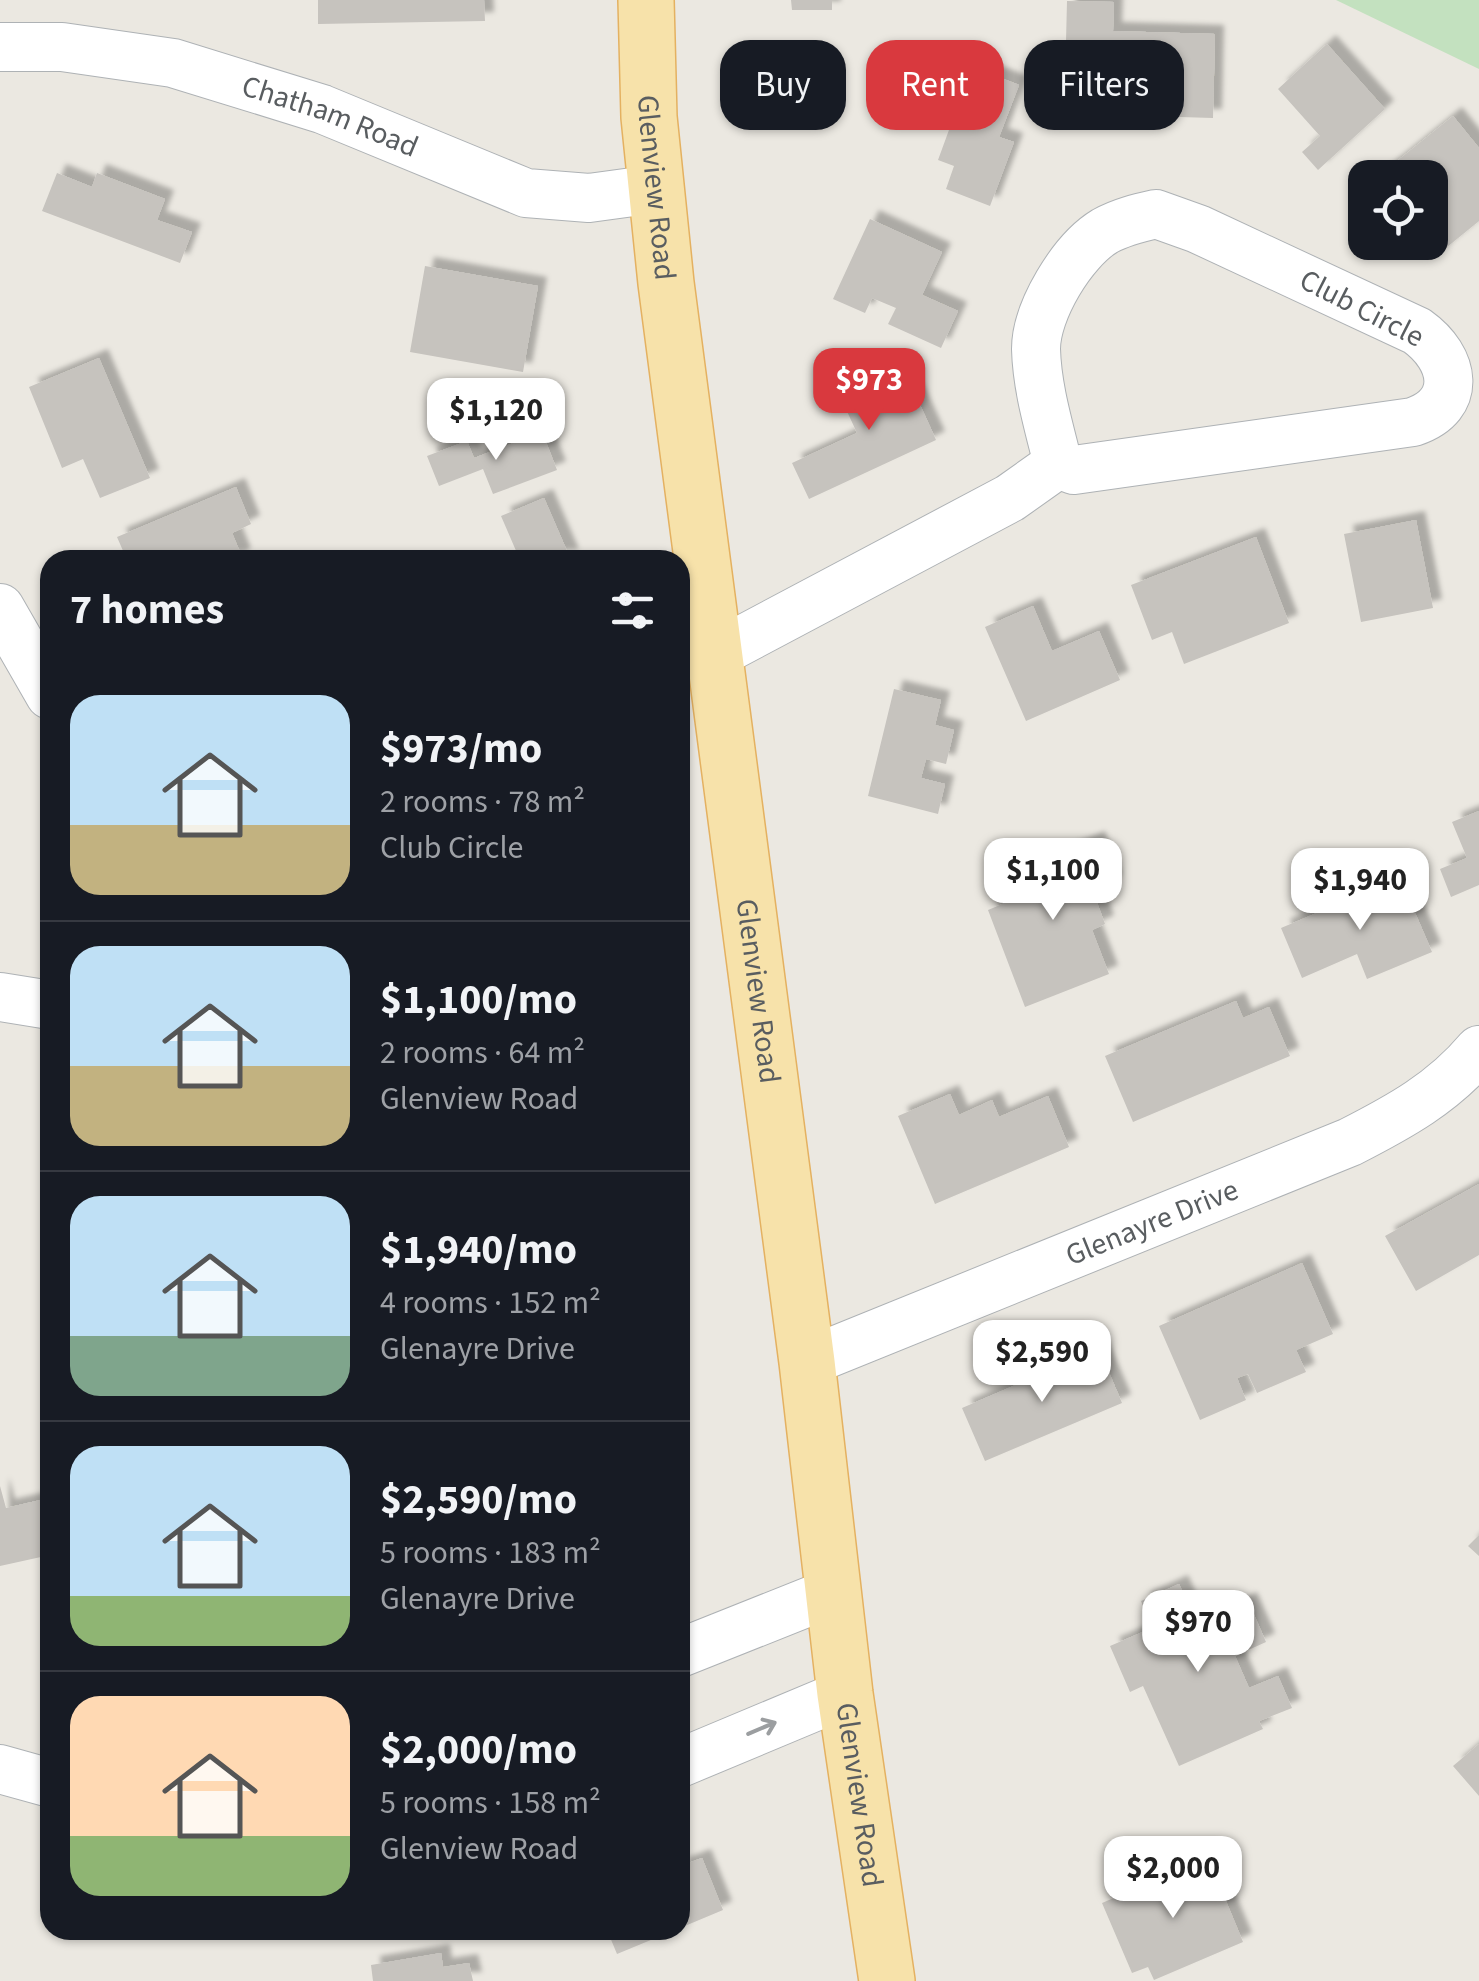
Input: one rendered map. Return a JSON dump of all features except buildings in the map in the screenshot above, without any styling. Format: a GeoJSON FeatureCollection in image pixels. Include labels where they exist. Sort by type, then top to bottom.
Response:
{"type":"FeatureCollection","features":[{"type":"Feature","properties":{"kind":"main road","name":"Glenview Road"},"geometry":{"type":"LineString","coordinates":[[646,0],[645,48],[655,189],[807,1362],[844,1694],[886,1981]]}},
{"type":"Feature","properties":{"kind":"street","name":"Chatham Road"},"geometry":{"type":"LineString","coordinates":[[0,47],[62,47],[173,63],[322,108],[526,194],[589,198],[655,189]]}},
{"type":"Feature","properties":{"kind":"street","name":"Club Circle"},"geometry":{"type":"LineString","coordinates":[[1156,214],[1198,230],[1417,330],[1434,342],[1447,362],[1444,399],[1431,416],[1413,422],[1074,470],[1058,464],[1042,402],[1036,346],[1045,308],[1068,268],[1102,233],[1129,220],[1156,214]]}},
{"type":"Feature","properties":{"kind":"street"},"geometry":{"type":"LineString","coordinates":[[714,655],[1010,498],[1058,464]]}},
{"type":"Feature","properties":{"kind":"street"},"geometry":{"type":"LineString","coordinates":[[0,608],[40,678]]}},
{"type":"Feature","properties":{"kind":"street"},"geometry":{"type":"LineString","coordinates":[[0,997],[40,1003]]}},
{"type":"Feature","properties":{"kind":"street","name":"Glenayre Drive"},"geometry":{"type":"LineString","coordinates":[[807,1362],[1350,1142],[1412,1110],[1456,1078],[1479,1050]]}},
{"type":"Feature","properties":{"kind":"street"},"geometry":{"type":"LineString","coordinates":[[690,1650],[833,1592]]}},
{"type":"Feature","properties":{"kind":"street"},"geometry":{"type":"LineString","coordinates":[[690,1759],[844,1694]]}},
{"type":"Feature","properties":{"kind":"street"},"geometry":{"type":"LineString","coordinates":[[0,1769],[40,1780]]}},
{"type":"Feature","properties":{"kind":"green space"},"geometry":{"type":"Polygon","coordinates":[[[1336,0],[1479,0],[1479,69],[1336,0]]]}}]}
